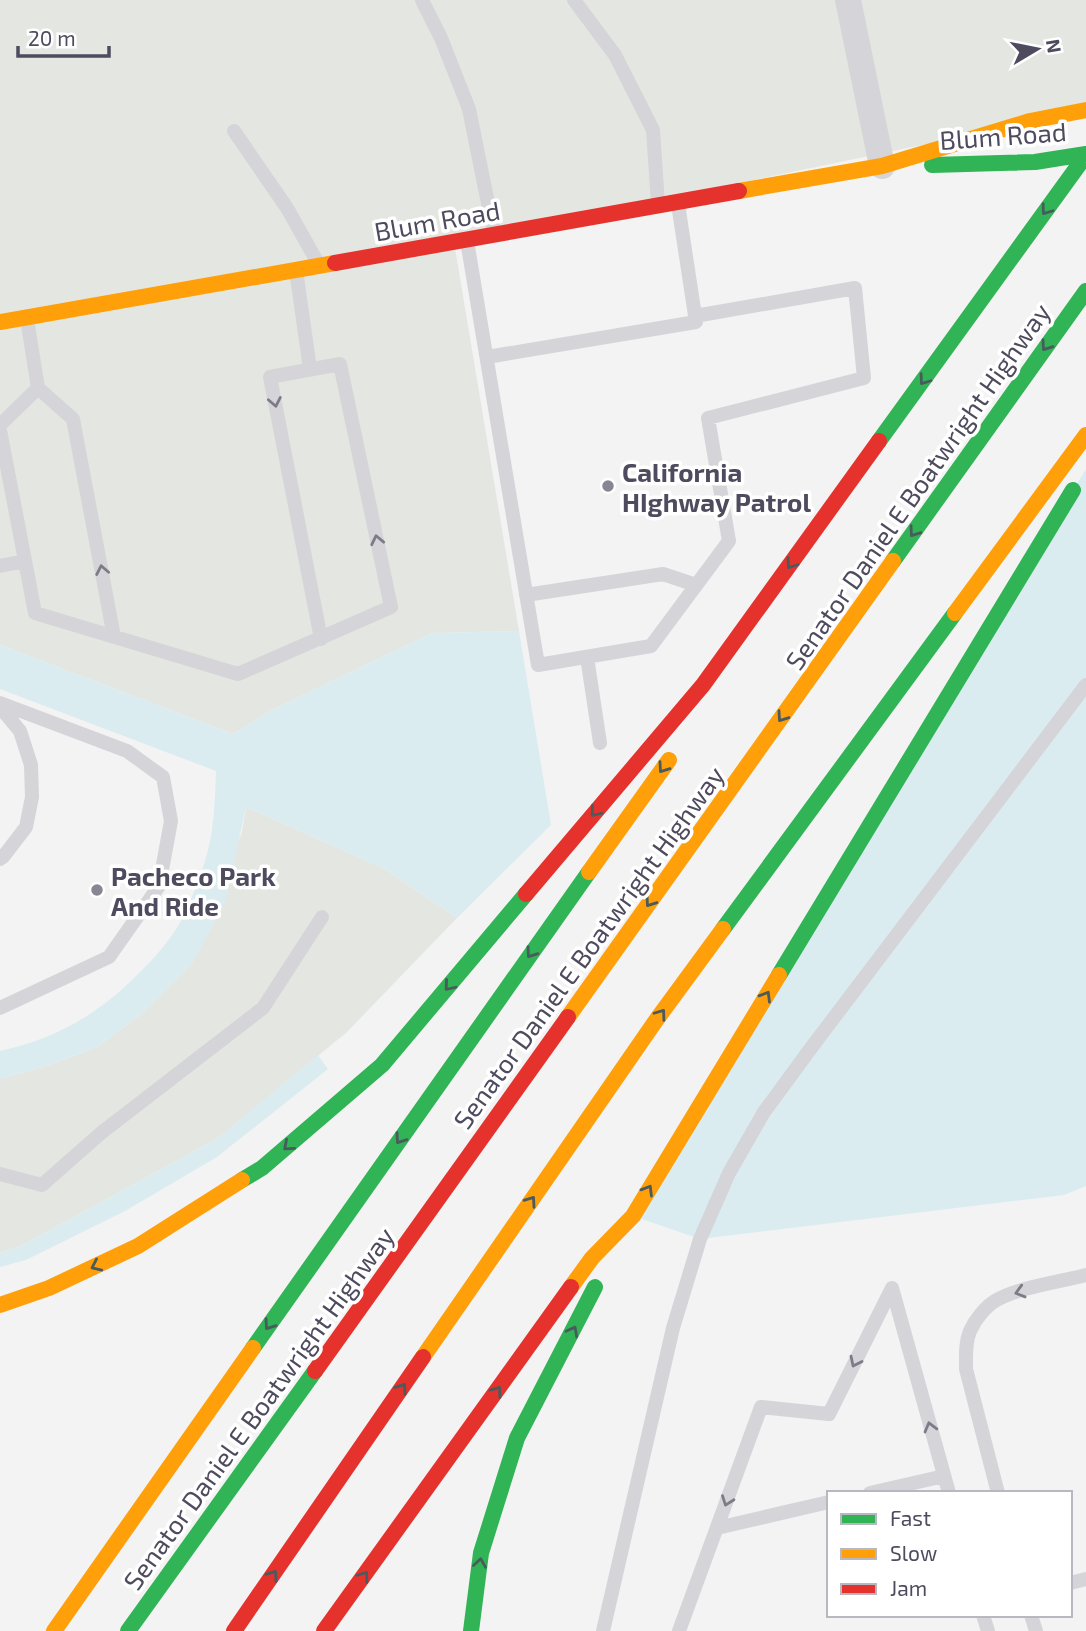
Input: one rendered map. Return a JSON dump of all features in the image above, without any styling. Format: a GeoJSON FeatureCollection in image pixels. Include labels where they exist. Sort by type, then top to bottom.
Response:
{"type":"FeatureCollection","features":[{"type":"Feature","properties":{"kind":"main road","name":"Blum Road"},"geometry":{"type":"LineString","coordinates":[[0,322],[882,166],[1030,121],[1086,110]]}},
{"type":"Feature","properties":{"kind":"main road","name":"Blum Road"},"geometry":{"type":"LineString","coordinates":[[882,166],[1035,162],[1086,154]]}},
{"type":"Feature","properties":{"kind":"main road"},"geometry":{"type":"LineString","coordinates":[[0,1305],[49,1288],[138,1246],[262,1168],[382,1065],[703,685],[1086,154]]}},
{"type":"Feature","properties":{"kind":"main road","name":"Senator Daniel E Boatwright Highway"},"geometry":{"type":"LineString","coordinates":[[128,1631],[1086,291]]}},
{"type":"Feature","properties":{"kind":"main road"},"geometry":{"type":"LineString","coordinates":[[234,1631],[657,1019],[1086,435]]}},
{"type":"Feature","properties":{"kind":"main road"},"geometry":{"type":"LineString","coordinates":[[471,1631],[481,1553],[517,1438],[633,1216],[1079,481]]}},
{"type":"Feature","properties":{"kind":"main road"},"geometry":{"type":"LineString","coordinates":[[688,728],[703,685]]}},
{"type":"Feature","properties":{"kind":"main road"},"geometry":{"type":"LineString","coordinates":[[54,1631],[676,750]]}},
{"type":"Feature","properties":{"kind":"main road"},"geometry":{"type":"LineString","coordinates":[[324,1631],[592,1258],[633,1216]]}},
{"type":"Feature","properties":{"kind":"street"},"geometry":{"type":"LineString","coordinates":[[848,0],[882,166]]}},
{"type":"Feature","properties":{"kind":"lane"},"geometry":{"type":"LineString","coordinates":[[422,0],[441,38],[469,109],[494,235]]}},
{"type":"Feature","properties":{"kind":"lane"},"geometry":{"type":"LineString","coordinates":[[574,0],[615,54],[653,130],[658,206]]}},
{"type":"Feature","properties":{"kind":"lane"},"geometry":{"type":"LineString","coordinates":[[234,131],[287,208],[319,266]]}},
{"type":"Feature","properties":{"kind":"lane"},"geometry":{"type":"LineString","coordinates":[[487,357],[696,322],[677,202]]}},
{"type":"Feature","properties":{"kind":"lane"},"geometry":{"type":"LineString","coordinates":[[467,240],[538,665],[651,646],[729,541],[708,418],[863,378],[855,288],[695,316]]}},
{"type":"Feature","properties":{"kind":"lane"},"geometry":{"type":"LineString","coordinates":[[296,270],[310,369]]}},
{"type":"Feature","properties":{"kind":"lane"},"geometry":{"type":"LineString","coordinates":[[27,317],[38,388],[73,419],[114,637]]}},
{"type":"Feature","properties":{"kind":"lane"},"geometry":{"type":"LineString","coordinates":[[0,430],[35,613],[238,674],[321,639],[391,607],[340,364],[270,377],[321,639]]}},
{"type":"Feature","properties":{"kind":"lane"},"geometry":{"type":"LineString","coordinates":[[0,425],[38,388]]}},
{"type":"Feature","properties":{"kind":"lane"},"geometry":{"type":"LineString","coordinates":[[0,566],[25,561]]}},
{"type":"Feature","properties":{"kind":"lane"},"geometry":{"type":"LineString","coordinates":[[526,595],[663,574],[696,585]]}},
{"type":"Feature","properties":{"kind":"lane"},"geometry":{"type":"LineString","coordinates":[[587,657],[600,743]]}},
{"type":"Feature","properties":{"kind":"lane"},"geometry":{"type":"LineString","coordinates":[[603,1631],[673,1328],[700,1239],[729,1173],[764,1112],[1086,685]]}},
{"type":"Feature","properties":{"kind":"lane"},"geometry":{"type":"LineString","coordinates":[[0,705],[127,751],[163,777],[171,821],[159,886],[109,957],[0,1008]]}},
{"type":"Feature","properties":{"kind":"lane"},"geometry":{"type":"LineString","coordinates":[[0,705],[20,731],[31,765],[32,797],[26,827],[0,859]]}},
{"type":"Feature","properties":{"kind":"lane"},"geometry":{"type":"LineString","coordinates":[[0,1174],[42,1185],[101,1133],[263,1008],[323,917]]}},
{"type":"Feature","properties":{"kind":"lane"},"geometry":{"type":"LineString","coordinates":[[997,1491],[966,1369],[966,1348],[970,1332],[979,1316],[993,1302],[1013,1293],[1086,1275]]}},
{"type":"Feature","properties":{"kind":"lane"},"geometry":{"type":"LineString","coordinates":[[679,1631],[761,1406],[829,1415],[892,1288],[948,1491]]}},
{"type":"Feature","properties":{"kind":"lane"},"geometry":{"type":"LineString","coordinates":[[879,1491],[944,1476]]}},
{"type":"Feature","properties":{"kind":"lane"},"geometry":{"type":"LineString","coordinates":[[717,1528],[827,1502]]}},
{"type":"Feature","properties":{"kind":"shaded area"},"geometry":{"type":"Polygon","coordinates":[[[0,0],[1086,0],[1086,111],[454,242],[519,631],[432,633],[272,710],[233,734],[0,645],[0,0]]]}},
{"type":"Feature","properties":{"kind":"shaded area"},"geometry":{"type":"Polygon","coordinates":[[[1086,469],[1086,1186],[1064,1195],[700,1239],[633,1216],[1086,469]]]}},
{"type":"Feature","properties":{"kind":"shaded area"},"geometry":{"type":"Polygon","coordinates":[[[519,631],[551,825],[457,918],[385,869],[246,807],[226,900],[193,962],[139,1016],[97,1047],[0,1079],[0,1051],[42,1039],[79,1021],[129,983],[160,951],[173,933],[191,900],[208,850],[214,816],[216,771],[0,689],[0,645],[233,734],[272,710],[432,633],[519,631]]]}},
{"type":"Feature","properties":{"kind":"shaded area"},"geometry":{"type":"Polygon","coordinates":[[[246,807],[385,869],[457,918],[347,1032],[218,1138],[23,1245],[0,1253],[0,1079],[97,1047],[139,1016],[193,962],[242,832],[246,807]]]}},
{"type":"Feature","properties":{"kind":"shaded area"},"geometry":{"type":"Polygon","coordinates":[[[318,1055],[328,1069],[217,1157],[125,1211],[26,1260],[0,1267],[0,1253],[23,1245],[218,1138],[318,1055]]]}},
{"type":"Feature","properties":{"kind":"traffic: fast"},"geometry":{"type":"LineString","coordinates":[[932,165],[1035,162],[1086,154]]}},
{"type":"Feature","properties":{"kind":"traffic: fast"},"geometry":{"type":"LineString","coordinates":[[879,441],[1086,155]]}},
{"type":"Feature","properties":{"kind":"traffic: fast"},"geometry":{"type":"LineString","coordinates":[[893,561],[1086,291]]}},
{"type":"Feature","properties":{"kind":"traffic: fast"},"geometry":{"type":"LineString","coordinates":[[779,975],[1073,490]]}},
{"type":"Feature","properties":{"kind":"traffic: fast"},"geometry":{"type":"LineString","coordinates":[[723,929],[955,613]]}},
{"type":"Feature","properties":{"kind":"traffic: fast"},"geometry":{"type":"LineString","coordinates":[[253,1348],[589,872]]}},
{"type":"Feature","properties":{"kind":"traffic: fast"},"geometry":{"type":"LineString","coordinates":[[242,1180],[262,1168],[382,1065],[526,894]]}},
{"type":"Feature","properties":{"kind":"traffic: fast"},"geometry":{"type":"LineString","coordinates":[[471,1631],[481,1553],[517,1438],[595,1287]]}},
{"type":"Feature","properties":{"kind":"traffic: fast"},"geometry":{"type":"LineString","coordinates":[[128,1631],[315,1371]]}},
{"type":"Feature","properties":{"kind":"traffic: slow"},"geometry":{"type":"LineString","coordinates":[[739,191],[882,166],[1030,121],[1086,110]]}},
{"type":"Feature","properties":{"kind":"traffic: slow"},"geometry":{"type":"LineString","coordinates":[[0,322],[335,263]]}},
{"type":"Feature","properties":{"kind":"traffic: slow"},"geometry":{"type":"LineString","coordinates":[[955,613],[1086,435]]}},
{"type":"Feature","properties":{"kind":"traffic: slow"},"geometry":{"type":"LineString","coordinates":[[568,1017],[893,561]]}},
{"type":"Feature","properties":{"kind":"traffic: slow"},"geometry":{"type":"LineString","coordinates":[[589,872],[669,760]]}},
{"type":"Feature","properties":{"kind":"traffic: slow"},"geometry":{"type":"LineString","coordinates":[[423,1357],[657,1019],[723,929]]}},
{"type":"Feature","properties":{"kind":"traffic: slow"},"geometry":{"type":"LineString","coordinates":[[571,1287],[592,1258],[633,1216],[779,975]]}},
{"type":"Feature","properties":{"kind":"traffic: slow"},"geometry":{"type":"LineString","coordinates":[[0,1305],[49,1288],[138,1246],[242,1180]]}},
{"type":"Feature","properties":{"kind":"traffic: slow"},"geometry":{"type":"LineString","coordinates":[[54,1631],[253,1348]]}},
{"type":"Feature","properties":{"kind":"traffic: jam"},"geometry":{"type":"LineString","coordinates":[[335,263],[739,191]]}},
{"type":"Feature","properties":{"kind":"traffic: jam"},"geometry":{"type":"LineString","coordinates":[[526,894],[703,685],[879,441]]}},
{"type":"Feature","properties":{"kind":"traffic: jam"},"geometry":{"type":"LineString","coordinates":[[315,1371],[568,1017]]}},
{"type":"Feature","properties":{"kind":"traffic: jam"},"geometry":{"type":"LineString","coordinates":[[324,1631],[571,1287]]}},
{"type":"Feature","properties":{"kind":"traffic: jam"},"geometry":{"type":"LineString","coordinates":[[234,1631],[423,1357]]}},
{"type":"Feature","properties":{"kind":"place","name":"California HIghway Patrol"},"geometry":{"type":"Point","coordinates":[608,486]}},
{"type":"Feature","properties":{"kind":"place","name":"Pacheco Park And Ride"},"geometry":{"type":"Point","coordinates":[97,890]}}]}
